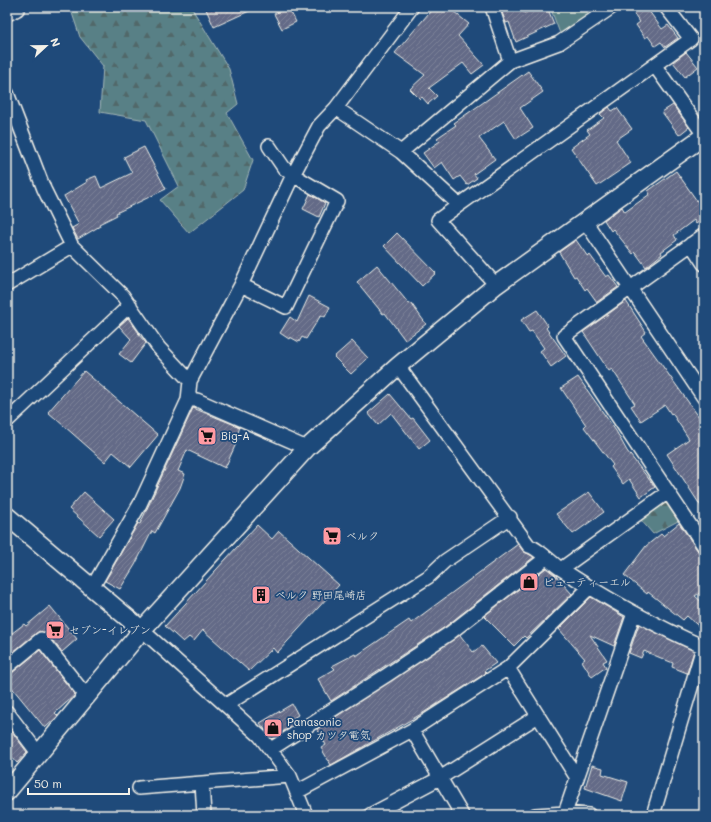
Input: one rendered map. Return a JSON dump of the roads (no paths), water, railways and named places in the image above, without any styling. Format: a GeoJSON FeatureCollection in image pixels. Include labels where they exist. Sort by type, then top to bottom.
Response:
{"type":"FeatureCollection","features":[{"type":"Feature","properties":{"kind":"main road"},"geometry":{"type":"LineString","coordinates":[[7,11],[14,7]]}},
{"type":"Feature","properties":{"kind":"street"},"geometry":{"type":"LineString","coordinates":[[92,588],[140,504],[188,400],[190,381],[241,285],[293,175],[319,126],[336,108],[412,7]]}},
{"type":"Feature","properties":{"kind":"street"},"geometry":{"type":"LineString","coordinates":[[492,7],[510,61]]}},
{"type":"Feature","properties":{"kind":"street"},"geometry":{"type":"LineString","coordinates":[[401,152],[510,61],[559,43],[612,7]]}},
{"type":"Feature","properties":{"kind":"street"},"geometry":{"type":"LineString","coordinates":[[496,285],[438,220],[458,204],[655,66],[691,39],[666,7]]}},
{"type":"Feature","properties":{"kind":"street"},"geometry":{"type":"LineString","coordinates":[[7,792],[142,630],[307,448],[398,366],[496,285],[704,135],[655,66]]}},
{"type":"Feature","properties":{"kind":"street"},"geometry":{"type":"LineString","coordinates":[[7,93],[44,188],[72,246],[123,296],[159,348],[190,381]]}},
{"type":"Feature","properties":{"kind":"street"},"geometry":{"type":"LineString","coordinates":[[336,108],[401,152],[458,204]]}},
{"type":"Feature","properties":{"kind":"street"},"geometry":{"type":"LineString","coordinates":[[241,285],[286,306],[337,201],[284,168],[269,146]]}},
{"type":"Feature","properties":{"kind":"street"},"geometry":{"type":"LineString","coordinates":[[585,221],[704,398]]}},
{"type":"Feature","properties":{"kind":"street"},"geometry":{"type":"LineString","coordinates":[[704,235],[564,336],[668,492],[700,532],[704,546]]}},
{"type":"Feature","properties":{"kind":"street"},"geometry":{"type":"LineString","coordinates":[[691,244],[704,264]]}},
{"type":"Feature","properties":{"kind":"street"},"geometry":{"type":"LineString","coordinates":[[7,285],[72,246]]}},
{"type":"Feature","properties":{"kind":"street"},"geometry":{"type":"LineString","coordinates":[[7,421],[130,305]]}},
{"type":"Feature","properties":{"kind":"street"},"geometry":{"type":"LineString","coordinates":[[398,366],[529,546],[533,546],[546,558],[589,588],[634,613],[704,646],[653,815]]}},
{"type":"Feature","properties":{"kind":"street"},"geometry":{"type":"LineString","coordinates":[[188,400],[197,400],[307,448]]}},
{"type":"Feature","properties":{"kind":"street"},"geometry":{"type":"LineString","coordinates":[[561,569],[668,492]]}},
{"type":"Feature","properties":{"kind":"street"},"geometry":{"type":"LineString","coordinates":[[7,516],[142,630],[260,736],[290,776],[306,815]]}},
{"type":"Feature","properties":{"kind":"street"},"geometry":{"type":"LineString","coordinates":[[226,705],[428,577],[445,561],[510,518]]}},
{"type":"Feature","properties":{"kind":"street"},"geometry":{"type":"LineString","coordinates":[[271,749],[450,633],[546,558]]}},
{"type":"Feature","properties":{"kind":"street"},"geometry":{"type":"LineString","coordinates":[[297,792],[412,730],[508,668],[589,588]]}},
{"type":"Feature","properties":{"kind":"street"},"geometry":{"type":"LineString","coordinates":[[565,813],[634,613]]}},
{"type":"Feature","properties":{"kind":"street"},"geometry":{"type":"LineString","coordinates":[[7,667],[41,639],[87,697]]}},
{"type":"Feature","properties":{"kind":"street"},"geometry":{"type":"LineString","coordinates":[[508,668],[577,778]]}},
{"type":"Feature","properties":{"kind":"street"},"geometry":{"type":"LineString","coordinates":[[7,712],[38,753]]}},
{"type":"Feature","properties":{"kind":"street"},"geometry":{"type":"LineString","coordinates":[[370,815],[440,778],[538,716]]}},
{"type":"Feature","properties":{"kind":"street"},"geometry":{"type":"LineString","coordinates":[[412,730],[462,815]]}},
{"type":"Feature","properties":{"kind":"street"},"geometry":{"type":"LineString","coordinates":[[139,788],[290,776]]}},
{"type":"Feature","properties":{"kind":"street"},"geometry":{"type":"LineString","coordinates":[[202,783],[204,815]]}},
{"type":"Feature","properties":{"kind":"street"},"geometry":{"type":"LineString","coordinates":[[535,815],[565,813],[589,815]]}},
{"type":"Feature","properties":{"kind":"place","name":"Big-A"},"geometry":{"type":"Point","coordinates":[207,436]}},
{"type":"Feature","properties":{"kind":"place","name":"ベルク"},"geometry":{"type":"Point","coordinates":[332,536]}},
{"type":"Feature","properties":{"kind":"place","name":"ビューティーエル"},"geometry":{"type":"Point","coordinates":[529,582]}},
{"type":"Feature","properties":{"kind":"place","name":"ベルク 野田尾崎店"},"geometry":{"type":"Point","coordinates":[261,595]}},
{"type":"Feature","properties":{"kind":"place","name":"セブン-イレブン"},"geometry":{"type":"Point","coordinates":[55,630]}},
{"type":"Feature","properties":{"kind":"place","name":"Panasonic shop カツタ電気"},"geometry":{"type":"Point","coordinates":[273,728]}}]}
